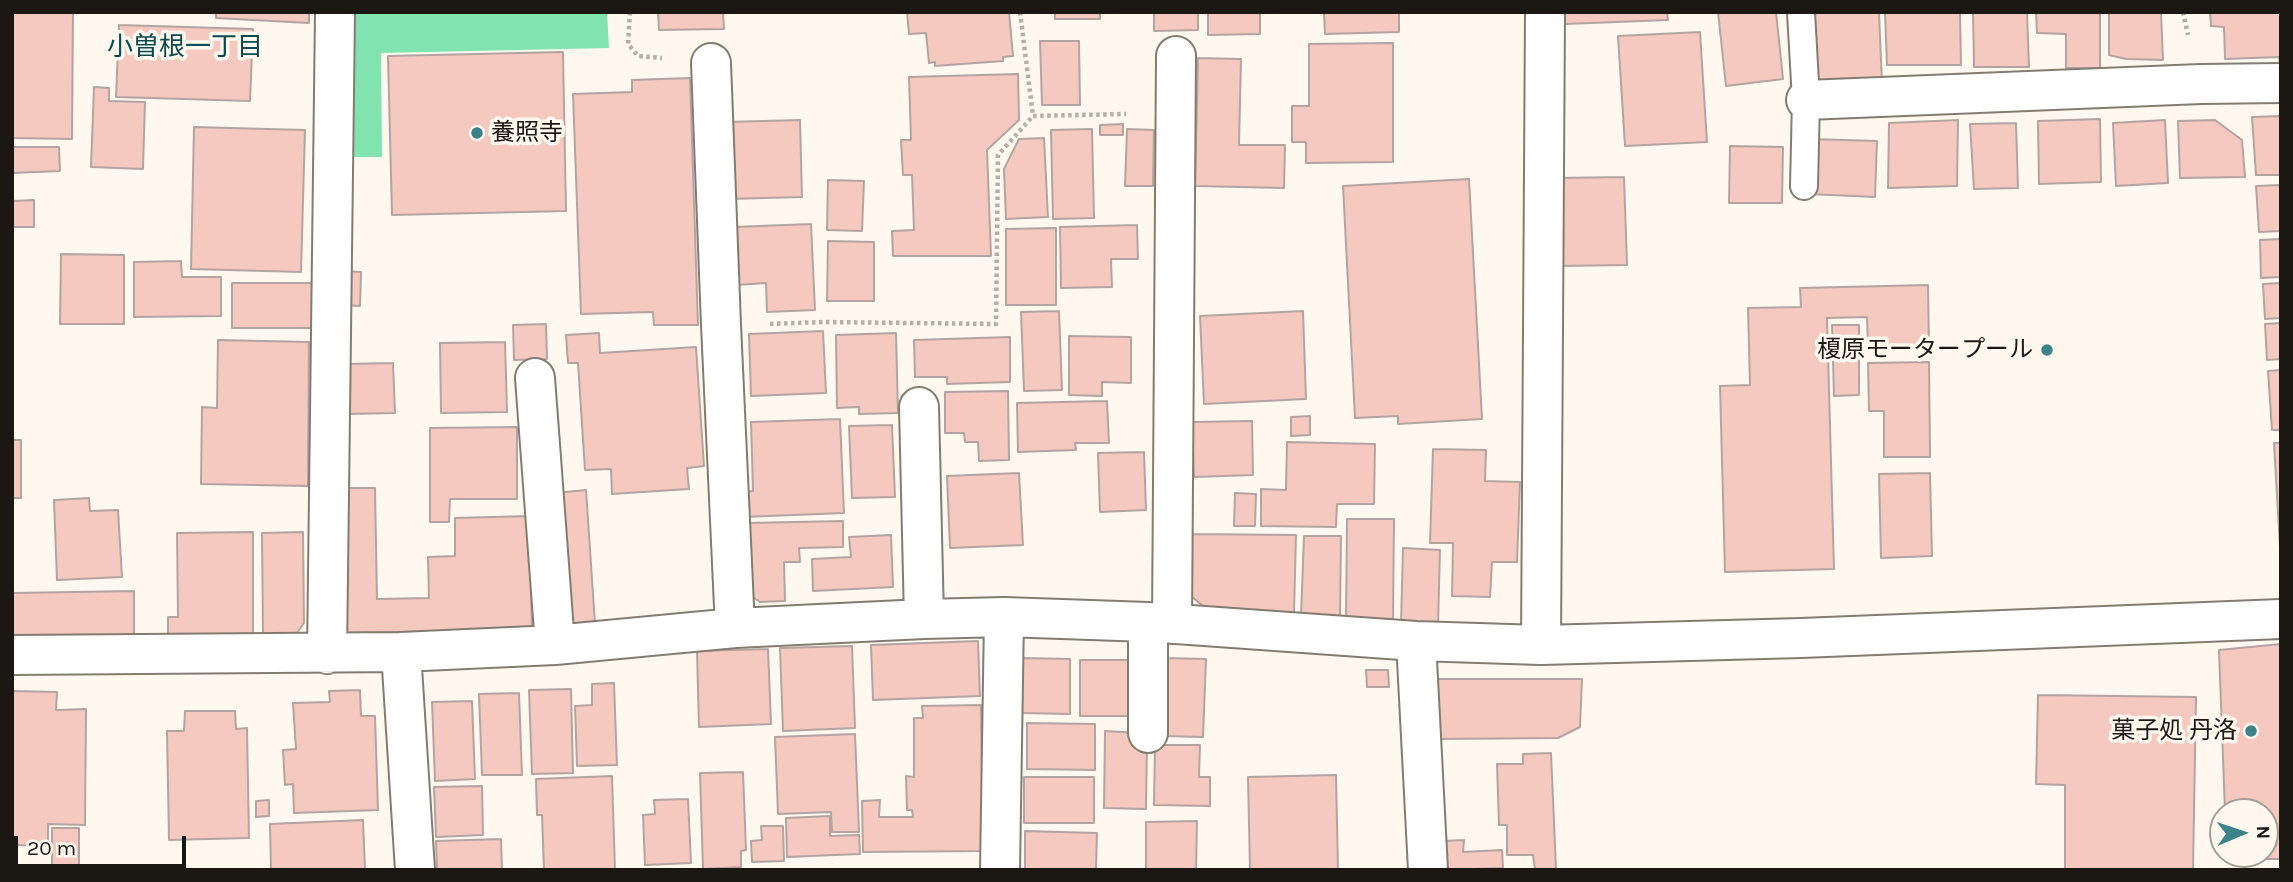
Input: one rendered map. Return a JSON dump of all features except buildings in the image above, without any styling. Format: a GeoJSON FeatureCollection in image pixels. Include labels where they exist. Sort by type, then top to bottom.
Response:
{"type":"FeatureCollection","features":[{"type":"Feature","properties":{"kind":"street"},"geometry":{"type":"LineString","coordinates":[[327,654],[335,12]]}},
{"type":"Feature","properties":{"kind":"street"},"geometry":{"type":"LineString","coordinates":[[1541,645],[1545,12]]}},
{"type":"Feature","properties":{"kind":"street"},"geometry":{"type":"LineString","coordinates":[[1148,733],[1160,623],[1176,56]]}},
{"type":"Feature","properties":{"kind":"street"},"geometry":{"type":"LineString","coordinates":[[712,63],[735,628]]}},
{"type":"Feature","properties":{"kind":"street"},"geometry":{"type":"LineString","coordinates":[[1806,100],[2201,83],[2281,83]]}},
{"type":"Feature","properties":{"kind":"street"},"geometry":{"type":"LineString","coordinates":[[535,377],[555,645]]}},
{"type":"Feature","properties":{"kind":"street"},"geometry":{"type":"LineString","coordinates":[[919,407],[924,619]]}},
{"type":"Feature","properties":{"kind":"street"},"geometry":{"type":"LineString","coordinates":[[12,656],[401,652],[555,645],[735,628],[1004,617],[1160,623],[1416,641],[1541,645],[1801,638],[2281,619]]}},
{"type":"Feature","properties":{"kind":"street"},"geometry":{"type":"LineString","coordinates":[[1000,870],[1004,617]]}},
{"type":"Feature","properties":{"kind":"street"},"geometry":{"type":"LineString","coordinates":[[1416,641],[1428,870]]}},
{"type":"Feature","properties":{"kind":"street"},"geometry":{"type":"LineString","coordinates":[[401,652],[415,870]]}},
{"type":"Feature","properties":{"kind":"lane"},"geometry":{"type":"LineString","coordinates":[[1801,12],[1806,100],[1804,186]]}},
{"type":"Feature","properties":{"kind":"path"},"geometry":{"type":"LineString","coordinates":[[630,12],[628,44],[638,56],[712,63]]}},
{"type":"Feature","properties":{"kind":"path"},"geometry":{"type":"LineString","coordinates":[[1020,12],[1032,116]]}},
{"type":"Feature","properties":{"kind":"path"},"geometry":{"type":"LineString","coordinates":[[721,325],[825,322],[996,324],[998,155],[1032,116],[1175,112]]}},
{"type":"Feature","properties":{"kind":"green space"},"geometry":{"type":"Polygon","coordinates":[[[351,12],[607,12],[609,48],[381,53],[382,157],[354,157],[351,12]]]}},
{"type":"Feature","properties":{"kind":"place","name":"養照寺"},"geometry":{"type":"Point","coordinates":[477,133]}},
{"type":"Feature","properties":{"kind":"place","name":"榎原モータープール"},"geometry":{"type":"Point","coordinates":[2047,350]}},
{"type":"Feature","properties":{"kind":"place","name":"菓子処 丹洛"},"geometry":{"type":"Point","coordinates":[2251,731]}},
{"type":"Feature","properties":{"kind":"district","name":"小曽根一丁目"},"geometry":{"type":"Point","coordinates":[185,48]}}]}
